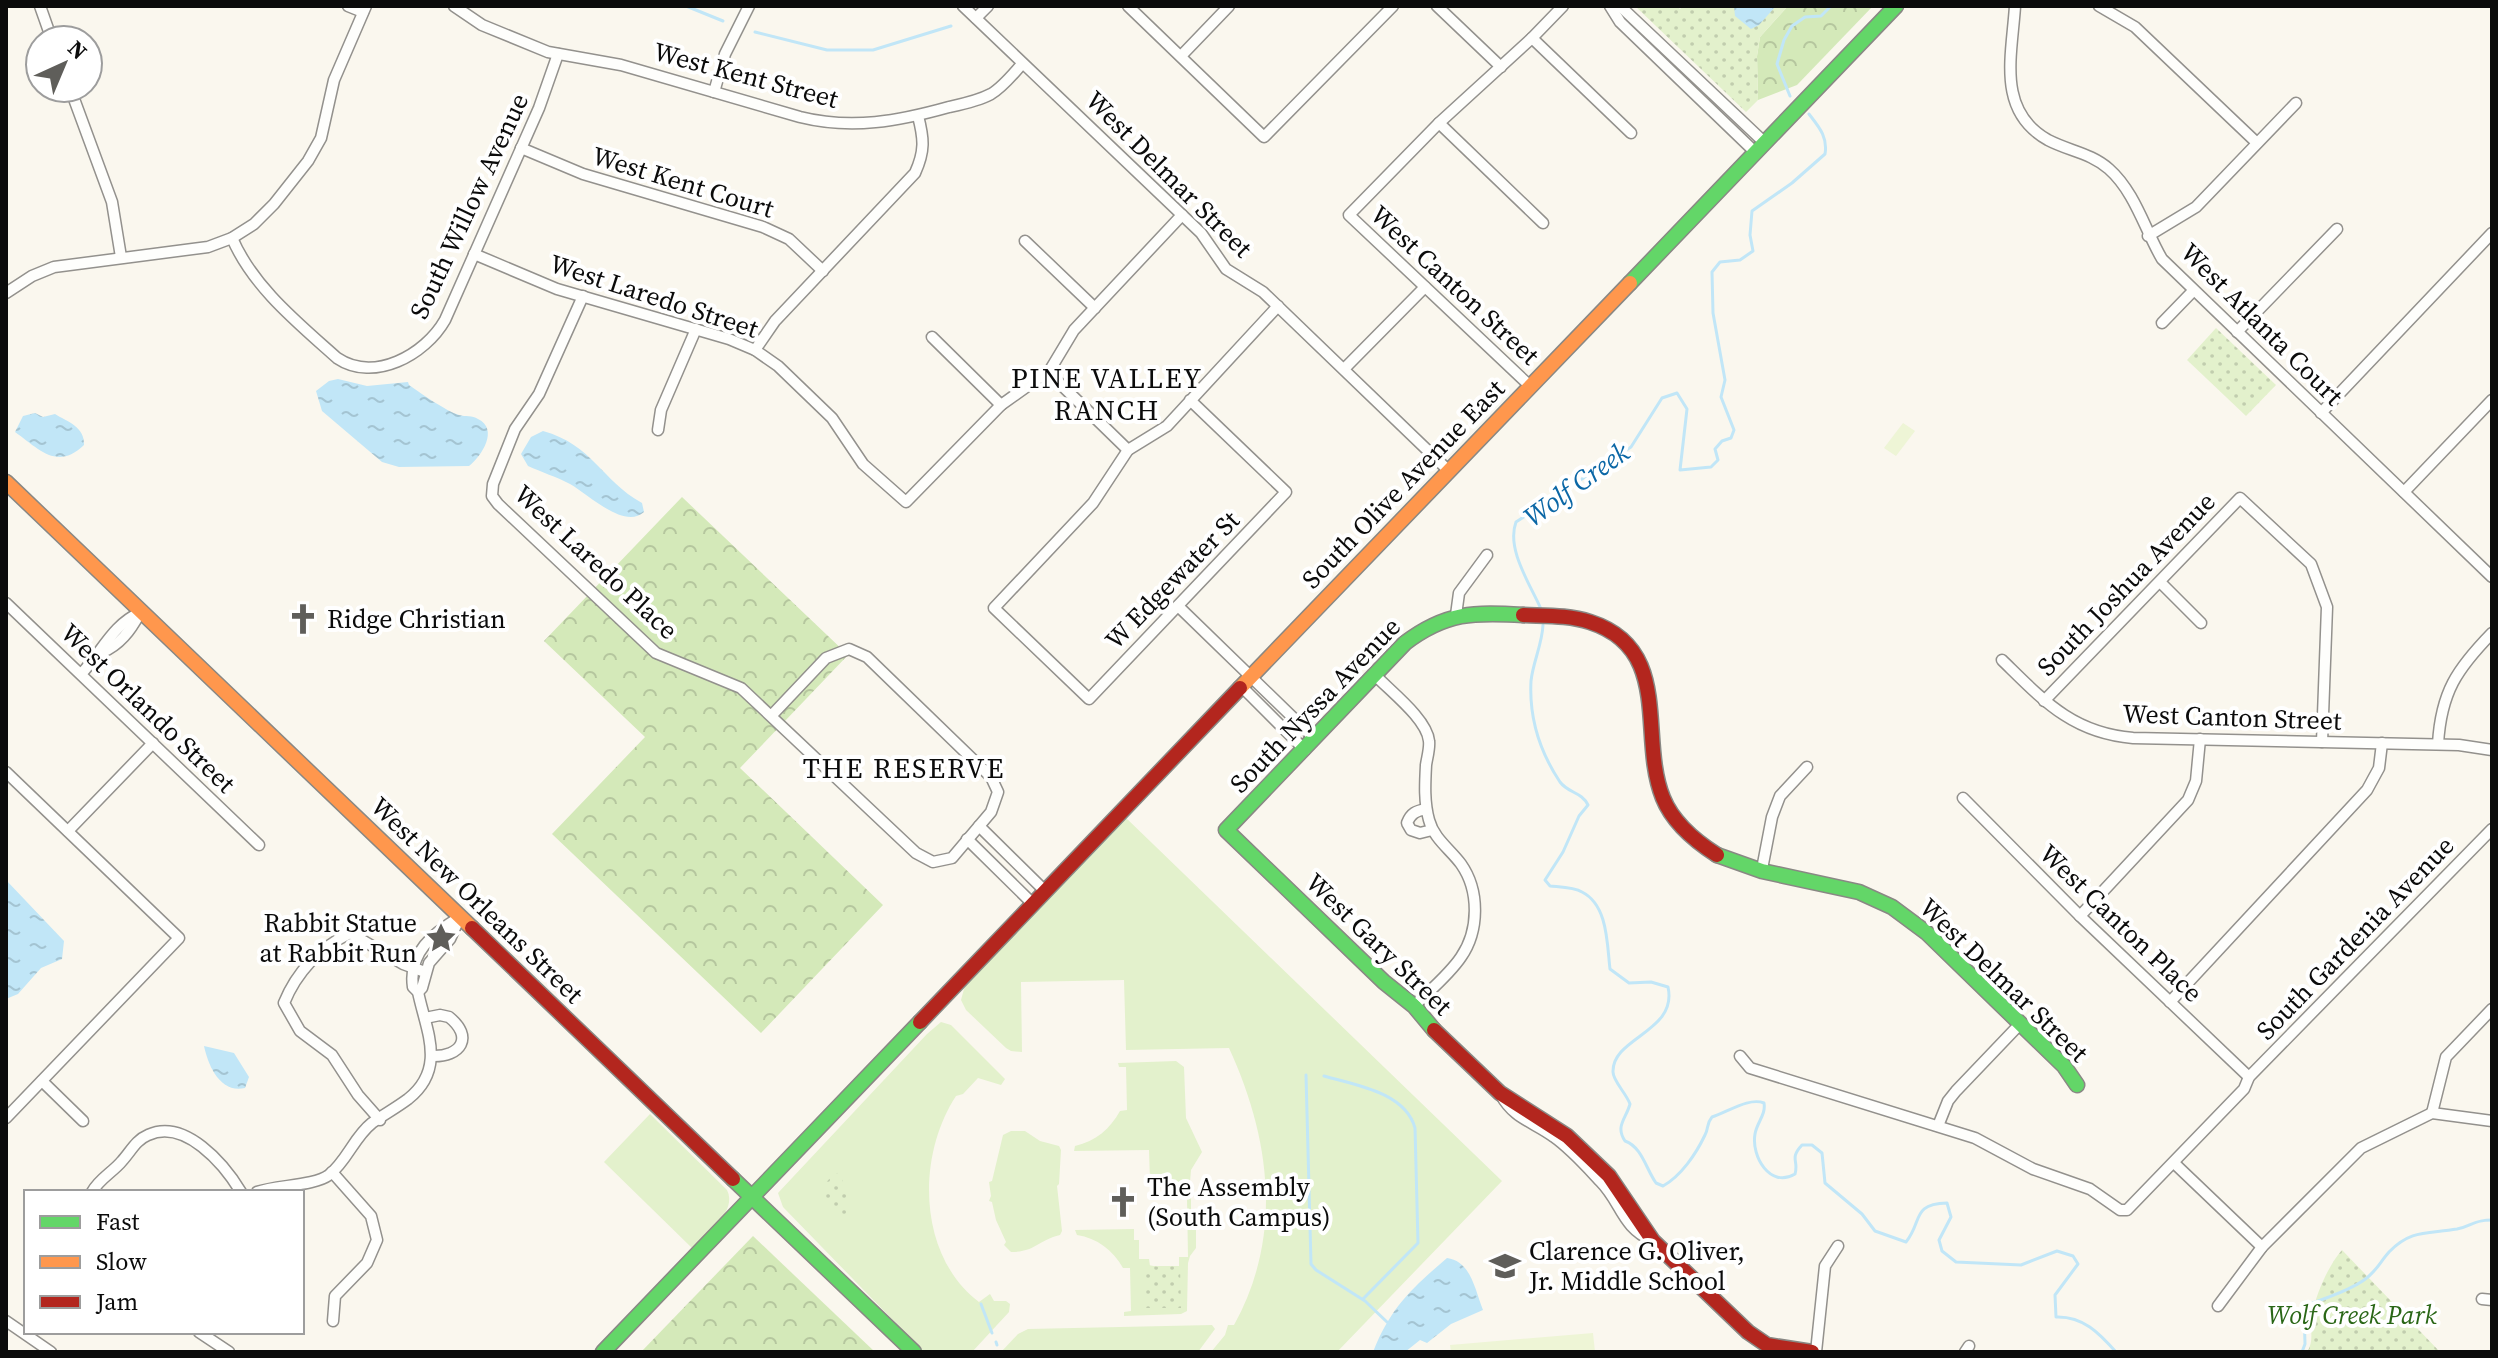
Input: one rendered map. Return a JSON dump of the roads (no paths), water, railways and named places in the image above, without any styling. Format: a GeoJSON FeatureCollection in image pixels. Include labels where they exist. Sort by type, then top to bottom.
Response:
{"type":"FeatureCollection","features":[{"type":"Feature","properties":{"kind":"street"},"geometry":{"type":"LineString","coordinates":[[6,293],[32,276],[54,267],[195,249],[232,238],[248,229],[266,213],[317,145],[327,117],[334,80],[364,9],[348,6]]}},
{"type":"Feature","properties":{"kind":"street","name":"West Kent Street"},"geometry":{"type":"LineString","coordinates":[[454,6],[482,25],[535,47],[621,65],[830,123],[870,124],[918,116],[990,94],[1022,64]]}},
{"type":"Feature","properties":{"kind":"street"},"geometry":{"type":"LineString","coordinates":[[714,92],[725,54],[749,6]]}},
{"type":"Feature","properties":{"kind":"street","name":"West Delmar Street"},"geometry":{"type":"LineString","coordinates":[[963,6],[1201,233],[1226,269],[1263,292],[1449,471]]}},
{"type":"Feature","properties":{"kind":"street"},"geometry":{"type":"LineString","coordinates":[[976,18],[988,6]]}},
{"type":"Feature","properties":{"kind":"street"},"geometry":{"type":"LineString","coordinates":[[1128,6],[1264,137],[1393,6]]}},
{"type":"Feature","properties":{"kind":"street"},"geometry":{"type":"LineString","coordinates":[[1181,56],[1229,6]]}},
{"type":"Feature","properties":{"kind":"street"},"geometry":{"type":"LineString","coordinates":[[1437,6],[1501,67]]}},
{"type":"Feature","properties":{"kind":"street"},"geometry":{"type":"LineString","coordinates":[[1543,223],[1439,123],[1563,6]]}},
{"type":"Feature","properties":{"kind":"street"},"geometry":{"type":"LineString","coordinates":[[1610,6],[1620,22],[1760,147]]}},
{"type":"Feature","properties":{"kind":"street"},"geometry":{"type":"LineString","coordinates":[[1620,6],[1760,147]]}},
{"type":"Feature","properties":{"kind":"street","name":"South Olive Avenue East"},"geometry":{"type":"LineString","coordinates":[[603,1352],[1896,6]]}},
{"type":"Feature","properties":{"kind":"street","name":"West Atlanta Court"},"geometry":{"type":"LineString","coordinates":[[2015,6],[2011,93],[2019,111],[2033,128],[2044,137],[2093,157],[2110,171],[2130,197],[2162,259],[2490,571]]}},
{"type":"Feature","properties":{"kind":"street"},"geometry":{"type":"LineString","coordinates":[[2099,6],[2135,27],[2257,143]]}},
{"type":"Feature","properties":{"kind":"street"},"geometry":{"type":"LineString","coordinates":[[1532,38],[1631,133]]}},
{"type":"Feature","properties":{"kind":"street","name":"South Willow Avenue"},"geometry":{"type":"LineString","coordinates":[[232,238],[242,262],[255,279],[330,351],[352,366],[365,369],[385,366],[414,350],[438,332],[549,84],[558,54]]}},
{"type":"Feature","properties":{"kind":"street"},"geometry":{"type":"LineString","coordinates":[[2148,236],[2196,207],[2296,103]]}},
{"type":"Feature","properties":{"kind":"street"},"geometry":{"type":"LineString","coordinates":[[76,104],[112,202],[121,257]]}},
{"type":"Feature","properties":{"kind":"street"},"geometry":{"type":"LineString","coordinates":[[755,350],[775,321],[915,173],[923,155],[924,143],[918,116]]}},
{"type":"Feature","properties":{"kind":"street","name":"West Canton Street"},"geometry":{"type":"LineString","coordinates":[[1439,123],[1349,215],[1530,386]]}},
{"type":"Feature","properties":{"kind":"street","name":"West Kent Court"},"geometry":{"type":"LineString","coordinates":[[521,148],[583,174],[763,227],[789,239],[823,271]]}},
{"type":"Feature","properties":{"kind":"street"},"geometry":{"type":"LineString","coordinates":[[932,337],[1001,405],[1048,372],[1074,330],[1182,215]]}},
{"type":"Feature","properties":{"kind":"street"},"geometry":{"type":"LineString","coordinates":[[2237,332],[2337,229]]}},
{"type":"Feature","properties":{"kind":"street"},"geometry":{"type":"LineString","coordinates":[[2321,413],[2492,233]]}},
{"type":"Feature","properties":{"kind":"street"},"geometry":{"type":"LineString","coordinates":[[1025,241],[1095,308]]}},
{"type":"Feature","properties":{"kind":"street","name":"West Laredo Street"},"geometry":{"type":"LineString","coordinates":[[474,254],[544,285],[696,329],[755,350],[778,366],[832,418],[863,464],[906,502],[1001,405]]}},
{"type":"Feature","properties":{"kind":"street"},"geometry":{"type":"LineString","coordinates":[[1344,369],[1425,287]]}},
{"type":"Feature","properties":{"kind":"street"},"geometry":{"type":"LineString","coordinates":[[2162,323],[2193,291]]}},
{"type":"Feature","properties":{"kind":"street","name":"West Laredo Place"},"geometry":{"type":"LineString","coordinates":[[583,296],[539,394],[515,429],[493,484],[492,496],[656,653],[741,688],[916,853],[933,862],[952,858],[967,839]]}},
{"type":"Feature","properties":{"kind":"street"},"geometry":{"type":"LineString","coordinates":[[1048,372],[1128,450],[1167,426],[1278,306]]}},
{"type":"Feature","properties":{"kind":"street"},"geometry":{"type":"LineString","coordinates":[[658,430],[661,410],[696,329]]}},
{"type":"Feature","properties":{"kind":"street","name":"W Edgewater St"},"geometry":{"type":"LineString","coordinates":[[1128,450],[1093,503],[994,608],[1089,699],[1286,492],[1190,400]]}},
{"type":"Feature","properties":{"kind":"street"},"geometry":{"type":"LineString","coordinates":[[2404,492],[2492,400]]}},
{"type":"Feature","properties":{"kind":"street","name":"West New Orleans Street"},"geometry":{"type":"LineString","coordinates":[[6,482],[914,1352]]}},
{"type":"Feature","properties":{"kind":"street","name":"South Joshua Avenue"},"geometry":{"type":"LineString","coordinates":[[2044,701],[2240,498],[2311,564],[2327,607],[2322,742]]}},
{"type":"Feature","properties":{"kind":"street"},"geometry":{"type":"LineString","coordinates":[[1456,615],[1459,593],[1487,555]]}},
{"type":"Feature","properties":{"kind":"street"},"geometry":{"type":"LineString","coordinates":[[2160,582],[2201,623]]}},
{"type":"Feature","properties":{"kind":"street","name":"West Orlando Street"},"geometry":{"type":"LineString","coordinates":[[6,603],[259,845]]}},
{"type":"Feature","properties":{"kind":"street"},"geometry":{"type":"LineString","coordinates":[[1178,606],[1247,682],[1310,744]]}},
{"type":"Feature","properties":{"kind":"street"},"geometry":{"type":"LineString","coordinates":[[81,674],[101,653],[106,639],[114,630],[126,619],[141,612]]}},
{"type":"Feature","properties":{"kind":"street","name":"West Delmar Street"},"geometry":{"type":"LineString","coordinates":[[1489,612],[1578,619],[1611,631],[1624,641],[1635,653],[1647,680],[1660,790],[1674,818],[1713,853],[1740,865],[1839,885],[1883,902],[1930,936],[2064,1066],[2077,1085]]}},
{"type":"Feature","properties":{"kind":"street","name":"South Nyssa Avenue"},"geometry":{"type":"LineString","coordinates":[[1226,830],[1424,628],[1446,617],[1489,612]]}},
{"type":"Feature","properties":{"kind":"street"},"geometry":{"type":"LineString","coordinates":[[2438,744],[2441,712],[2452,681],[2492,633]]}},
{"type":"Feature","properties":{"kind":"street"},"geometry":{"type":"LineString","coordinates":[[772,715],[826,658],[849,649],[867,657],[991,777],[998,792],[991,812],[967,839],[1034,905]]}},
{"type":"Feature","properties":{"kind":"street","name":"West Canton Street"},"geometry":{"type":"LineString","coordinates":[[2002,660],[2044,701],[2068,719],[2097,732],[2133,738],[2438,744],[2492,750]]}},
{"type":"Feature","properties":{"kind":"street"},"geometry":{"type":"LineString","coordinates":[[1375,675],[1421,722],[1429,739],[1424,799],[1427,814],[1432,830],[1462,865],[1472,887],[1476,910],[1472,934],[1461,957],[1414,1006]]}},
{"type":"Feature","properties":{"kind":"street"},"geometry":{"type":"LineString","coordinates":[[2080,916],[2188,800],[2196,781],[2200,739]]}},
{"type":"Feature","properties":{"kind":"street"},"geometry":{"type":"LineString","coordinates":[[68,831],[153,743]]}},
{"type":"Feature","properties":{"kind":"street"},"geometry":{"type":"LineString","coordinates":[[2170,1002],[2367,790],[2379,768],[2382,743]]}},
{"type":"Feature","properties":{"kind":"street"},"geometry":{"type":"LineString","coordinates":[[1762,869],[1772,817],[1780,796],[1807,767]]}},
{"type":"Feature","properties":{"kind":"street"},"geometry":{"type":"LineString","coordinates":[[6,772],[179,938],[6,1118]]}},
{"type":"Feature","properties":{"kind":"street","name":"West Canton Place"},"geometry":{"type":"LineString","coordinates":[[1963,798],[2080,916],[2249,1077]]}},
{"type":"Feature","properties":{"kind":"street"},"geometry":{"type":"LineString","coordinates":[[1427,814],[1417,811],[1407,823],[1411,830],[1420,833],[1432,830]]}},
{"type":"Feature","properties":{"kind":"street"},"geometry":{"type":"LineString","coordinates":[[979,826],[1046,892]]}},
{"type":"Feature","properties":{"kind":"street","name":"South Gardenia Avenue"},"geometry":{"type":"LineString","coordinates":[[1938,1126],[1992,1145],[2033,1169],[2090,1189],[2120,1210],[2127,1210],[2244,1089],[2249,1077],[2492,829]]}},
{"type":"Feature","properties":{"kind":"street","name":"West Gary Street"},"geometry":{"type":"LineString","coordinates":[[1226,830],[1384,982],[1414,1006],[1432,1028],[1500,1093],[1535,1117],[1550,1123],[1609,1176],[1653,1241],[1758,1340],[1776,1347],[1814,1352]]}},
{"type":"Feature","properties":{"kind":"street"},"geometry":{"type":"LineString","coordinates":[[266,1190],[326,1177],[344,1161],[372,1123],[416,1092],[426,1077],[432,1056],[418,992],[413,987],[412,967],[430,939],[460,917]]}},
{"type":"Feature","properties":{"kind":"street"},"geometry":{"type":"LineString","coordinates":[[418,992],[422,988],[425,972],[450,939],[460,917]]}},
{"type":"Feature","properties":{"kind":"street"},"geometry":{"type":"LineString","coordinates":[[380,1120],[358,1095],[332,1055],[300,1031],[284,1003],[297,976],[328,946],[350,933],[425,972]]}},
{"type":"Feature","properties":{"kind":"street"},"geometry":{"type":"LineString","coordinates":[[430,939],[440,949]]}},
{"type":"Feature","properties":{"kind":"street"},"geometry":{"type":"LineString","coordinates":[[2432,1113],[2446,1057],[2492,1009]]}},
{"type":"Feature","properties":{"kind":"street"},"geometry":{"type":"LineString","coordinates":[[425,1018],[445,1015],[456,1023],[462,1033],[462,1043],[457,1050],[432,1056]]}},
{"type":"Feature","properties":{"kind":"street"},"geometry":{"type":"LineString","coordinates":[[1740,1056],[1750,1068],[1938,1126],[1948,1101],[1956,1091],[2020,1024]]}},
{"type":"Feature","properties":{"kind":"street"},"geometry":{"type":"LineString","coordinates":[[42,1081],[83,1121]]}},
{"type":"Feature","properties":{"kind":"street"},"geometry":{"type":"LineString","coordinates":[[2218,1306],[2262,1247],[2361,1148],[2432,1113],[2492,1121]]}},
{"type":"Feature","properties":{"kind":"street"},"geometry":{"type":"LineString","coordinates":[[93,1190],[136,1143],[159,1131],[184,1134],[195,1141],[232,1177],[240,1190]]}},
{"type":"Feature","properties":{"kind":"street"},"geometry":{"type":"LineString","coordinates":[[2174,1163],[2262,1247]]}},
{"type":"Feature","properties":{"kind":"street"},"geometry":{"type":"LineString","coordinates":[[332,1172],[371,1216],[377,1240],[367,1263],[335,1296],[333,1321]]}},
{"type":"Feature","properties":{"kind":"street"},"geometry":{"type":"LineString","coordinates":[[1814,1352],[1825,1266],[1838,1246]]}},
{"type":"Feature","properties":{"kind":"street"},"geometry":{"type":"LineString","coordinates":[[6,1321],[24,1333]]}},
{"type":"Feature","properties":{"kind":"street"},"geometry":{"type":"LineString","coordinates":[[25,1334],[51,1352]]}},
{"type":"Feature","properties":{"kind":"street"},"geometry":{"type":"LineString","coordinates":[[202,1334],[229,1352]]}},
{"type":"Feature","properties":{"kind":"water"},"geometry":{"type":"Polygon","coordinates":[[[1734,6],[1776,6],[1759,25],[1751,29],[1735,16],[1734,6]]]}},
{"type":"Feature","properties":{"kind":"water"},"geometry":{"type":"Polygon","coordinates":[[[338,379],[367,386],[408,382],[448,410],[484,423],[488,436],[486,442],[469,466],[399,467],[382,462],[322,411],[316,391],[329,381],[338,379]]]}},
{"type":"Feature","properties":{"kind":"water"},"geometry":{"type":"Polygon","coordinates":[[[35,413],[43,417],[55,414],[70,423],[79,429],[84,445],[74,453],[57,457],[40,450],[15,432],[23,416],[35,413]]]}},
{"type":"Feature","properties":{"kind":"water"},"geometry":{"type":"Polygon","coordinates":[[[543,431],[574,445],[616,484],[642,503],[644,512],[627,517],[617,514],[570,484],[528,466],[521,454],[531,437],[543,431]]]}},
{"type":"Feature","properties":{"kind":"water"},"geometry":{"type":"Polygon","coordinates":[[[6,880],[64,941],[62,959],[41,968],[18,994],[6,999],[6,880]]]}},
{"type":"Feature","properties":{"kind":"water"},"geometry":{"type":"Polygon","coordinates":[[[204,1046],[234,1053],[249,1077],[245,1088],[236,1089],[222,1082],[212,1069],[204,1046]]]}},
{"type":"Feature","properties":{"kind":"water"},"geometry":{"type":"Polygon","coordinates":[[[1447,1258],[1455,1260],[1467,1270],[1483,1310],[1451,1324],[1427,1343],[1420,1340],[1405,1352],[1373,1352],[1403,1300],[1447,1258]]]}},
{"type":"Feature","properties":{"kind":"waterway"},"geometry":{"type":"LineString","coordinates":[[686,6],[723,21]]}},
{"type":"Feature","properties":{"kind":"waterway","name":"Wolf Creek"},"geometry":{"type":"LineString","coordinates":[[1790,96],[1777,64],[1784,40],[1792,26],[1805,17],[1821,16],[1831,6]]}},
{"type":"Feature","properties":{"kind":"waterway"},"geometry":{"type":"LineString","coordinates":[[755,32],[827,50],[873,50],[951,26]]}},
{"type":"Feature","properties":{"kind":"waterway","name":"Wolf Creek"},"geometry":{"type":"LineString","coordinates":[[1541,609],[1517,555],[1514,543],[1516,522],[1631,447],[1662,398],[1677,393],[1687,409],[1680,470],[1711,467],[1718,460],[1715,449],[1722,441],[1731,438],[1734,430],[1721,397],[1725,380],[1713,313],[1712,272],[1720,262],[1740,260],[1753,251],[1750,235],[1752,211],[1792,183],[1825,154],[1824,137],[1809,114]]}},
{"type":"Feature","properties":{"kind":"waterway","name":"Wolf Creek"},"geometry":{"type":"LineString","coordinates":[[1543,625],[1531,681],[1534,721],[1547,759],[1560,782],[1588,805],[1545,880],[1550,886],[1582,892],[1597,906],[1605,926],[1610,969],[1629,983],[1651,982],[1668,987],[1668,1002],[1663,1014],[1623,1050],[1615,1060],[1613,1072],[1630,1104],[1621,1127],[1622,1136],[1640,1153],[1656,1183],[1663,1186],[1682,1170],[1693,1157],[1712,1117],[1745,1103],[1764,1103],[1755,1143],[1759,1160],[1770,1174],[1778,1177],[1795,1174],[1798,1150],[1802,1145],[1812,1145],[1822,1153],[1825,1183],[1862,1214],[1875,1231],[1906,1242],[1923,1210],[1947,1203],[1951,1217],[1939,1240],[1942,1251],[1956,1262],[2021,1265],[2057,1251],[2073,1256],[2078,1264],[2055,1295],[2056,1317],[2082,1323],[2097,1332],[2116,1352]]}},
{"type":"Feature","properties":{"kind":"waterway"},"geometry":{"type":"LineString","coordinates":[[1306,1075],[1311,1264],[1365,1301],[1387,1322]]}},
{"type":"Feature","properties":{"kind":"waterway"},"geometry":{"type":"LineString","coordinates":[[1324,1076],[1390,1098],[1401,1106],[1415,1128],[1418,1243],[1363,1299]]}},
{"type":"Feature","properties":{"kind":"waterway","name":"Wolf Creek"},"geometry":{"type":"LineString","coordinates":[[2302,1352],[2305,1344],[2304,1309],[2308,1305],[2364,1280],[2405,1239],[2492,1220]]}},
{"type":"Feature","properties":{"kind":"waterway"},"geometry":{"type":"LineString","coordinates":[[981,1304],[992,1333]]}},
{"type":"Feature","properties":{"kind":"place","name":"Ridge Christian"},"geometry":{"type":"Point","coordinates":[303,619]}},
{"type":"Feature","properties":{"kind":"place","name":"Rabbit Statue at Rabbit Run"},"geometry":{"type":"Point","coordinates":[441,938]}},
{"type":"Feature","properties":{"kind":"place","name":"The Assembly (South Campus)"},"geometry":{"type":"Point","coordinates":[1123,1202]}},
{"type":"Feature","properties":{"kind":"place","name":"Clarence G. Oliver, Jr. Middle School"},"geometry":{"type":"Point","coordinates":[1505,1266]}},
{"type":"Feature","properties":{"kind":"district","name":"PINE VALLEY RANCH"},"geometry":{"type":"Point","coordinates":[1107,394]}},
{"type":"Feature","properties":{"kind":"district","name":"THE RESERVE"},"geometry":{"type":"Point","coordinates":[904,768]}},
{"type":"Feature","properties":{"kind":"park label","name":"Wolf Creek Park"},"geometry":{"type":"Point","coordinates":[2352,1315]}}]}
